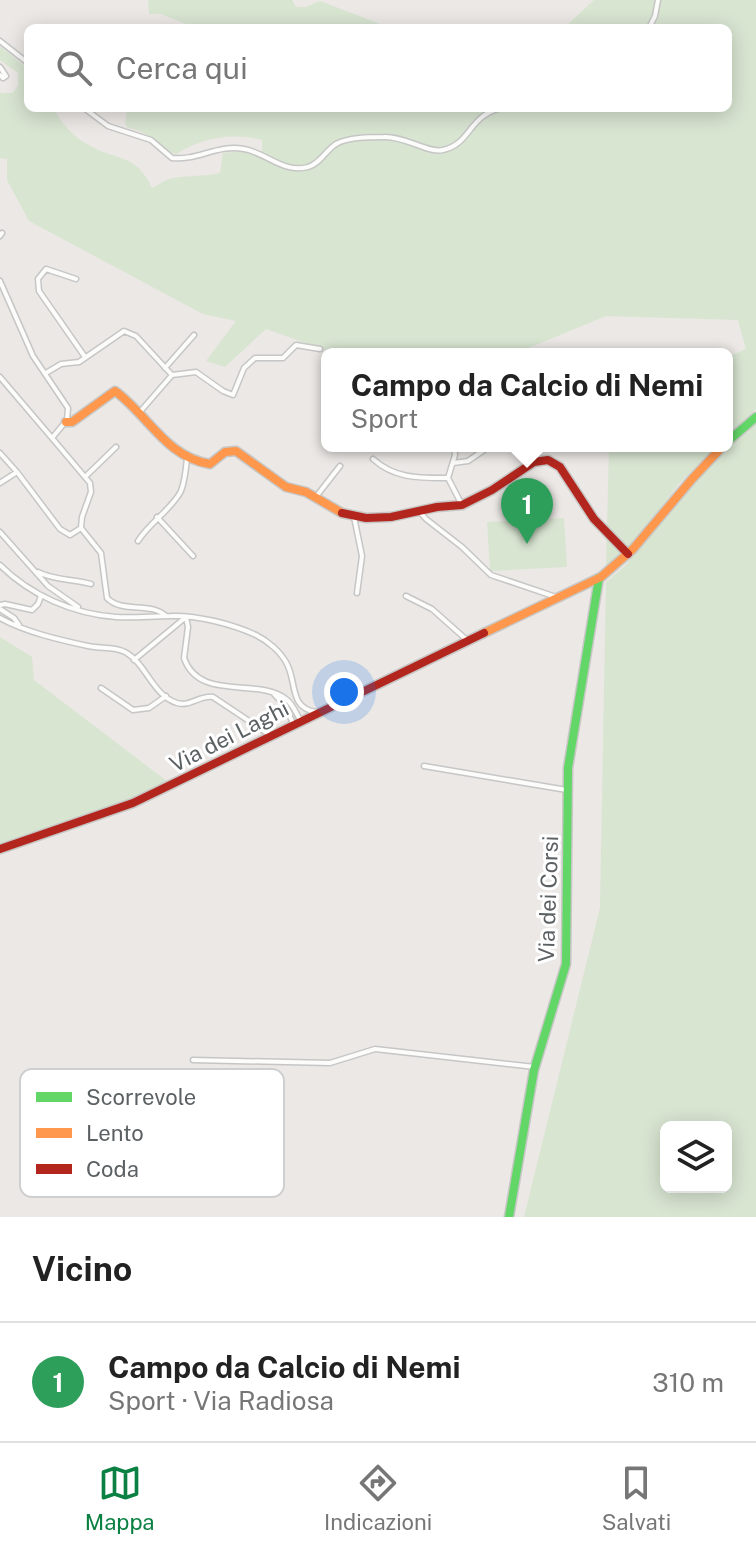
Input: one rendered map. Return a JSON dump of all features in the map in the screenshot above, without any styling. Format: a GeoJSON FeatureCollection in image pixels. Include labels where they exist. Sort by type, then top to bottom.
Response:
{"type":"FeatureCollection","features":[{"type":"Feature","properties":{"kind":"street"},"geometry":{"type":"LineString","coordinates":[[651,24],[658,0]]}},
{"type":"Feature","properties":{"kind":"street"},"geometry":{"type":"LineString","coordinates":[[0,41],[24,60]]}},
{"type":"Feature","properties":{"kind":"street"},"geometry":{"type":"LineString","coordinates":[[0,67],[6,76],[0,75]]}},
{"type":"Feature","properties":{"kind":"street"},"geometry":{"type":"LineString","coordinates":[[89,112],[110,127],[153,141],[172,158],[188,158],[215,149],[239,148],[251,150],[283,165],[303,168],[314,164],[335,144],[358,139],[396,137],[433,150],[445,150],[463,138],[481,116],[491,112]]}},
{"type":"Feature","properties":{"kind":"street"},"geometry":{"type":"LineString","coordinates":[[76,279],[46,269],[38,279],[39,291],[85,357]]}},
{"type":"Feature","properties":{"kind":"street"},"geometry":{"type":"LineString","coordinates":[[0,281],[28,346],[68,408],[66,422],[52,438]]}},
{"type":"Feature","properties":{"kind":"street"},"geometry":{"type":"LineString","coordinates":[[46,373],[60,365],[77,363],[118,333],[127,331],[136,336],[172,375]]}},
{"type":"Feature","properties":{"kind":"street"},"geometry":{"type":"LineString","coordinates":[[165,368],[194,335]]}},
{"type":"Feature","properties":{"kind":"street"},"geometry":{"type":"LineString","coordinates":[[139,413],[172,375],[196,372],[225,393],[233,395],[244,368],[255,358],[283,358],[296,345],[320,349]]}},
{"type":"Feature","properties":{"kind":"street"},"geometry":{"type":"LineString","coordinates":[[0,377],[86,477],[91,490],[81,528],[101,553],[108,599],[118,606],[157,610],[166,616]]}},
{"type":"Feature","properties":{"kind":"street"},"geometry":{"type":"LineString","coordinates":[[66,422],[74,421],[113,391],[121,394],[187,458],[210,464],[228,451],[236,451],[284,486],[306,492],[337,511],[353,516],[381,518],[462,505],[492,490],[534,462],[550,460],[560,467],[594,519],[628,554]]}},
{"type":"Feature","properties":{"kind":"street","name":"Via dei Laghi"},"geometry":{"type":"LineString","coordinates":[[733,437],[756,417]]}},
{"type":"Feature","properties":{"kind":"street"},"geometry":{"type":"LineString","coordinates":[[86,477],[116,447]]}},
{"type":"Feature","properties":{"kind":"street"},"geometry":{"type":"LineString","coordinates":[[454,452],[448,478],[462,505]]}},
{"type":"Feature","properties":{"kind":"street"},"geometry":{"type":"LineString","coordinates":[[453,463],[468,461],[481,452]]}},
{"type":"Feature","properties":{"kind":"street","name":"Via dei Laghi"},"geometry":{"type":"LineString","coordinates":[[0,849],[123,807],[599,578],[628,554],[687,481],[717,452]]}},
{"type":"Feature","properties":{"kind":"street"},"geometry":{"type":"LineString","coordinates":[[0,453],[57,526],[70,535],[81,528]]}},
{"type":"Feature","properties":{"kind":"street"},"geometry":{"type":"LineString","coordinates":[[138,541],[181,491],[187,458]]}},
{"type":"Feature","properties":{"kind":"street"},"geometry":{"type":"LineString","coordinates":[[373,459],[387,471],[401,475],[448,478]]}},
{"type":"Feature","properties":{"kind":"street"},"geometry":{"type":"LineString","coordinates":[[315,498],[340,466]]}},
{"type":"Feature","properties":{"kind":"street"},"geometry":{"type":"LineString","coordinates":[[0,483],[17,472]]}},
{"type":"Feature","properties":{"kind":"street"},"geometry":{"type":"LineString","coordinates":[[419,511],[491,575],[557,598]]}},
{"type":"Feature","properties":{"kind":"street"},"geometry":{"type":"LineString","coordinates":[[353,516],[362,559],[357,593]]}},
{"type":"Feature","properties":{"kind":"street"},"geometry":{"type":"LineString","coordinates":[[157,517],[193,556]]}},
{"type":"Feature","properties":{"kind":"street"},"geometry":{"type":"LineString","coordinates":[[0,532],[51,589],[83,611]]}},
{"type":"Feature","properties":{"kind":"street"},"geometry":{"type":"LineString","coordinates":[[0,565],[21,584],[41,596],[83,611],[116,617],[186,617],[241,630],[267,642],[288,665],[299,721]]}},
{"type":"Feature","properties":{"kind":"street"},"geometry":{"type":"LineString","coordinates":[[32,568],[46,576],[91,584]]}},
{"type":"Feature","properties":{"kind":"street"},"geometry":{"type":"LineString","coordinates":[[51,589],[55,578]]}},
{"type":"Feature","properties":{"kind":"street","name":"Via dei Corsi"},"geometry":{"type":"LineString","coordinates":[[509,1217],[535,1067],[566,965],[570,751],[599,578]]}},
{"type":"Feature","properties":{"kind":"street"},"geometry":{"type":"LineString","coordinates":[[20,626],[0,607],[5,604],[29,610],[37,606],[41,596]]}},
{"type":"Feature","properties":{"kind":"street"},"geometry":{"type":"LineString","coordinates":[[406,596],[432,609],[469,641]]}},
{"type":"Feature","properties":{"kind":"street"},"geometry":{"type":"LineString","coordinates":[[134,660],[186,617]]}},
{"type":"Feature","properties":{"kind":"street"},"geometry":{"type":"LineString","coordinates":[[186,617],[188,627],[184,658],[196,677],[224,686],[273,693],[289,702],[299,721]]}},
{"type":"Feature","properties":{"kind":"street"},"geometry":{"type":"LineString","coordinates":[[0,618],[85,646],[119,650],[134,660],[166,696],[182,704],[206,696],[213,697],[270,735]]}},
{"type":"Feature","properties":{"kind":"street"},"geometry":{"type":"LineString","coordinates":[[101,688],[133,710],[149,708],[166,696]]}},
{"type":"Feature","properties":{"kind":"street"},"geometry":{"type":"LineString","coordinates":[[297,703],[318,712]]}},
{"type":"Feature","properties":{"kind":"street"},"geometry":{"type":"LineString","coordinates":[[424,766],[567,790]]}},
{"type":"Feature","properties":{"kind":"street"},"geometry":{"type":"LineString","coordinates":[[193,1060],[330,1063],[377,1049],[535,1067]]}},
{"type":"Feature","properties":{"kind":"green space"},"geometry":{"type":"Polygon","coordinates":[[[148,0],[292,0],[296,7],[306,7],[320,1],[380,24],[186,24],[161,14],[149,14],[148,0]]]}},
{"type":"Feature","properties":{"kind":"green space"},"geometry":{"type":"Polygon","coordinates":[[[594,0],[756,0],[756,409],[733,430],[733,354],[746,349],[738,320],[606,316],[529,348],[321,349],[266,329],[225,367],[206,361],[236,321],[203,314],[29,221],[7,180],[7,159],[0,158],[0,93],[13,93],[18,85],[18,73],[0,60],[0,46],[24,66],[24,112],[56,112],[76,137],[139,168],[152,188],[175,178],[220,173],[223,153],[247,150],[255,154],[262,151],[262,140],[218,138],[176,154],[144,133],[128,128],[125,124],[127,112],[732,112],[732,24],[568,24],[594,0]]]}},
{"type":"Feature","properties":{"kind":"green space"},"geometry":{"type":"Polygon","coordinates":[[[756,422],[756,1217],[524,1217],[600,908],[606,582],[626,565],[690,484],[724,452],[733,452],[733,444],[756,422]]]}},
{"type":"Feature","properties":{"kind":"green space"},"geometry":{"type":"Polygon","coordinates":[[[609,452],[710,452],[678,485],[632,546],[606,568],[609,452]]]}},
{"type":"Feature","properties":{"kind":"green space"},"geometry":{"type":"Polygon","coordinates":[[[564,518],[567,567],[490,571],[487,522],[564,518]]]}},
{"type":"Feature","properties":{"kind":"green space"},"geometry":{"type":"Polygon","coordinates":[[[0,637],[32,657],[34,680],[168,782],[120,805],[0,846],[0,637]]]}},
{"type":"Feature","properties":{"kind":"traffic: fast"},"geometry":{"type":"LineString","coordinates":[[733,437],[756,417]]}},
{"type":"Feature","properties":{"kind":"traffic: fast"},"geometry":{"type":"LineString","coordinates":[[509,1217],[534,1070],[566,964],[568,768],[599,578]]}},
{"type":"Feature","properties":{"kind":"traffic: slow"},"geometry":{"type":"LineString","coordinates":[[66,422],[72,422],[115,391],[181,453],[210,464],[225,452],[236,451],[286,487],[306,492],[342,513]]}},
{"type":"Feature","properties":{"kind":"traffic: slow"},"geometry":{"type":"LineString","coordinates":[[484,633],[601,577],[633,549],[717,452]]}},
{"type":"Feature","properties":{"kind":"traffic: jam"},"geometry":{"type":"LineString","coordinates":[[342,513],[366,518],[391,517],[462,505],[492,490],[534,462],[548,460],[560,467],[594,519],[628,554]]}},
{"type":"Feature","properties":{"kind":"traffic: jam"},"geometry":{"type":"LineString","coordinates":[[0,849],[133,803],[484,633]]}},
{"type":"Feature","properties":{"kind":"place","name":"Campo da Calcio di Nemi"},"geometry":{"type":"Point","coordinates":[527,544]}}]}
